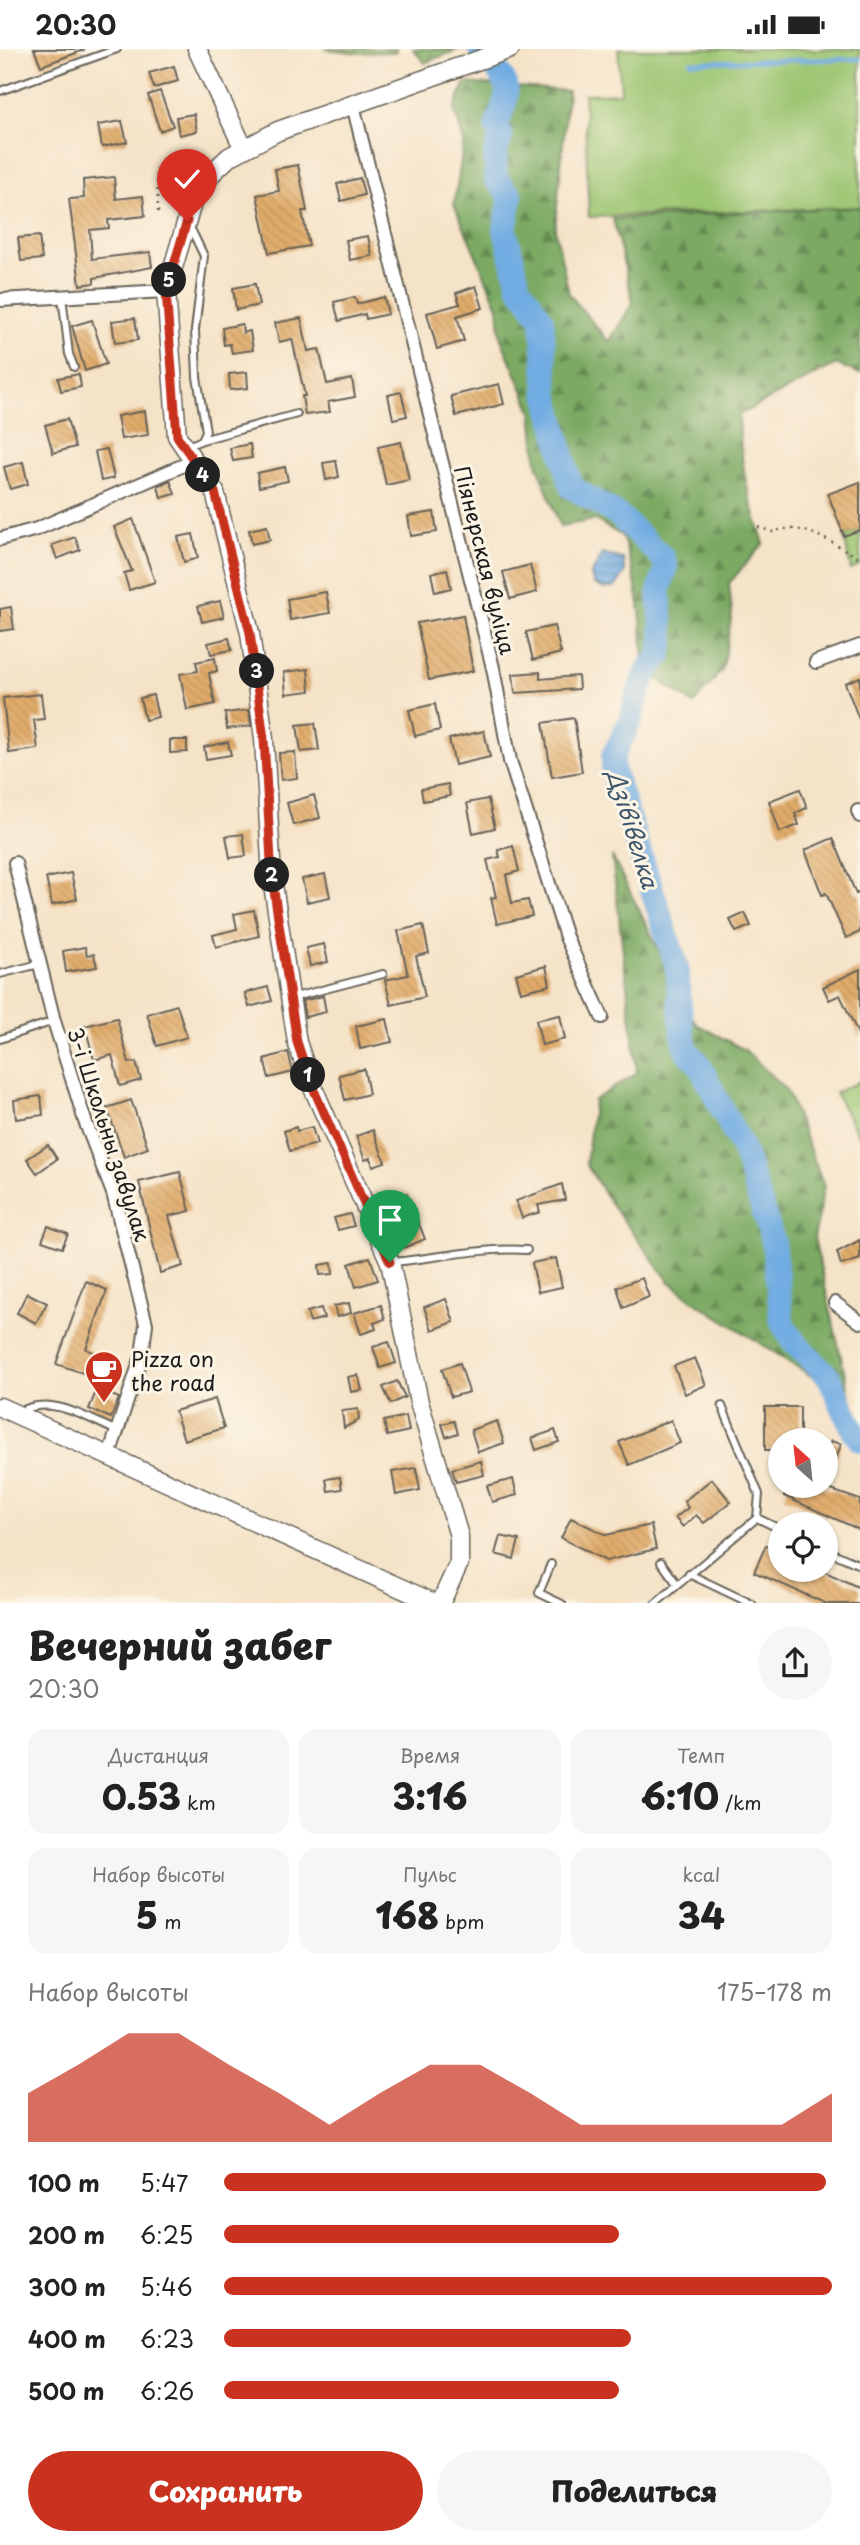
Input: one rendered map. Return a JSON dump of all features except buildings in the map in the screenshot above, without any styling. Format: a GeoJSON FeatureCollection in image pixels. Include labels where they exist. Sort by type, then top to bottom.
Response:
{"type":"FeatureCollection","features":[{"type":"Feature","properties":{"kind":"street"},"geometry":{"type":"LineString","coordinates":[[197,49],[243,147]]}},
{"type":"Feature","properties":{"kind":"street"},"geometry":{"type":"LineString","coordinates":[[438,1603],[458,1563],[459,1536],[419,1402],[390,1262],[310,1081],[297,1042],[272,878],[264,739],[250,633],[215,492],[177,436],[166,291],[187,221],[202,185],[219,166],[243,147],[278,131],[510,49]]}},
{"type":"Feature","properties":{"kind":"street","name":"Піянерская вуліца"},"geometry":{"type":"LineString","coordinates":[[354,105],[489,654],[510,761],[566,937],[602,1017]]}},
{"type":"Feature","properties":{"kind":"street"},"geometry":{"type":"LineString","coordinates":[[0,300],[166,291]]}},
{"type":"Feature","properties":{"kind":"street"},"geometry":{"type":"LineString","coordinates":[[0,539],[37,529],[188,454]]}},
{"type":"Feature","properties":{"kind":"street"},"geometry":{"type":"LineString","coordinates":[[816,662],[860,646]]}},
{"type":"Feature","properties":{"kind":"street","name":"3-і Школьны завулак"},"geometry":{"type":"LineString","coordinates":[[15,863],[54,1021],[85,1121],[113,1193],[146,1324],[142,1356],[109,1455]]}},
{"type":"Feature","properties":{"kind":"street"},"geometry":{"type":"LineString","coordinates":[[835,1303],[860,1322]]}},
{"type":"Feature","properties":{"kind":"street"},"geometry":{"type":"LineString","coordinates":[[8,1410],[436,1603]]}},
{"type":"Feature","properties":{"kind":"lane"},"geometry":{"type":"LineString","coordinates":[[0,91],[117,49]]}},
{"type":"Feature","properties":{"kind":"lane"},"geometry":{"type":"LineString","coordinates":[[187,221],[204,256],[195,330],[197,377],[206,431],[202,440],[188,454]]}},
{"type":"Feature","properties":{"kind":"lane"},"geometry":{"type":"LineString","coordinates":[[62,296],[69,354],[74,367]]}},
{"type":"Feature","properties":{"kind":"lane"},"geometry":{"type":"LineString","coordinates":[[202,440],[297,414]]}},
{"type":"Feature","properties":{"kind":"lane"},"geometry":{"type":"LineString","coordinates":[[0,974],[41,963]]}},
{"type":"Feature","properties":{"kind":"lane"},"geometry":{"type":"LineString","coordinates":[[289,998],[383,974]]}},
{"type":"Feature","properties":{"kind":"lane"},"geometry":{"type":"LineString","coordinates":[[0,1039],[54,1021]]}},
{"type":"Feature","properties":{"kind":"lane"},"geometry":{"type":"LineString","coordinates":[[390,1262],[440,1258],[496,1248],[527,1250]]}},
{"type":"Feature","properties":{"kind":"lane"},"geometry":{"type":"LineString","coordinates":[[8,1410],[30,1405],[53,1405],[117,1430]]}},
{"type":"Feature","properties":{"kind":"lane"},"geometry":{"type":"LineString","coordinates":[[656,1603],[757,1518],[759,1494],[722,1406]]}},
{"type":"Feature","properties":{"kind":"lane"},"geometry":{"type":"LineString","coordinates":[[757,1518],[768,1523]]}},
{"type":"Feature","properties":{"kind":"lane"},"geometry":{"type":"LineString","coordinates":[[838,1555],[860,1565]]}},
{"type":"Feature","properties":{"kind":"lane"},"geometry":{"type":"LineString","coordinates":[[661,1562],[677,1584]]}},
{"type":"Feature","properties":{"kind":"lane"},"geometry":{"type":"LineString","coordinates":[[551,1564],[539,1593],[560,1603]]}},
{"type":"Feature","properties":{"kind":"lane"},"geometry":{"type":"LineString","coordinates":[[689,1574],[750,1603]]}},
{"type":"Feature","properties":{"kind":"path"},"geometry":{"type":"LineString","coordinates":[[158,212],[157,171],[167,184]]}},
{"type":"Feature","properties":{"kind":"path"},"geometry":{"type":"LineString","coordinates":[[758,527],[773,532],[782,528],[813,532],[860,558]]}},
{"type":"Feature","properties":{"kind":"green space"},"geometry":{"type":"Polygon","coordinates":[[[325,49],[396,49],[396,52],[357,53],[325,49]]]}},
{"type":"Feature","properties":{"kind":"green space"},"geometry":{"type":"Polygon","coordinates":[[[413,49],[459,49],[425,63],[413,49]]]}},
{"type":"Feature","properties":{"kind":"green space"},"geometry":{"type":"Polygon","coordinates":[[[618,49],[860,49],[860,207],[589,217],[584,94],[621,93],[618,49]]]}},
{"type":"Feature","properties":{"kind":"green space"},"geometry":{"type":"Polygon","coordinates":[[[465,83],[568,91],[555,229],[569,294],[609,342],[633,302],[613,219],[860,207],[860,374],[836,364],[739,415],[746,481],[764,543],[729,583],[732,613],[723,669],[694,704],[644,670],[639,602],[622,536],[595,520],[560,526],[537,463],[532,411],[501,339],[498,307],[454,204],[464,142],[454,109],[465,83]]]}},
{"type":"Feature","properties":{"kind":"green space"},"geometry":{"type":"Polygon","coordinates":[[[860,530],[860,565],[851,570],[844,536],[860,530]]]}},
{"type":"Feature","properties":{"kind":"green space"},"geometry":{"type":"Polygon","coordinates":[[[612,856],[696,1024],[745,1050],[787,1091],[824,1186],[814,1238],[851,1401],[694,1301],[669,1281],[611,1204],[586,1164],[594,1100],[637,1073],[612,856]]]}},
{"type":"Feature","properties":{"kind":"green space"},"geometry":{"type":"Polygon","coordinates":[[[860,1081],[860,1138],[835,1093],[860,1081]]]}},
{"type":"Feature","properties":{"kind":"water"},"geometry":{"type":"Polygon","coordinates":[[[602,554],[623,559],[625,573],[615,587],[605,589],[594,584],[591,575],[602,554]]]}},
{"type":"Feature","properties":{"kind":"water"},"geometry":{"type":"Polygon","coordinates":[[[613,756],[620,757],[621,775],[614,798],[607,795],[605,780],[606,769],[613,756]]]}},
{"type":"Feature","properties":{"kind":"waterway","name":"Дзівівелка"},"geometry":{"type":"LineString","coordinates":[[480,49],[506,85],[505,101],[496,127],[501,136],[495,154],[496,179],[511,196],[505,229],[519,286],[542,319],[547,393],[571,487],[618,515],[663,558],[666,567],[659,591],[663,641],[660,656],[648,670],[641,685],[630,721],[613,756],[613,770],[677,967],[682,1031],[687,1051],[699,1064],[743,1150],[773,1241],[782,1323],[795,1343],[829,1377],[860,1440]]}},
{"type":"Feature","properties":{"kind":"waterway"},"geometry":{"type":"LineString","coordinates":[[691,62],[860,59]]}},
{"type":"Feature","properties":{"kind":"place","name":"Pizza on the road"},"geometry":{"type":"Point","coordinates":[104,1404]}},
{"type":"Feature","properties":{"kind":"route"},"geometry":{"type":"LineString","coordinates":[[187,221],[166,291],[177,436],[215,492],[250,633],[259,682],[272,878],[283,965],[297,1042],[310,1081],[390,1262]]}}]}
